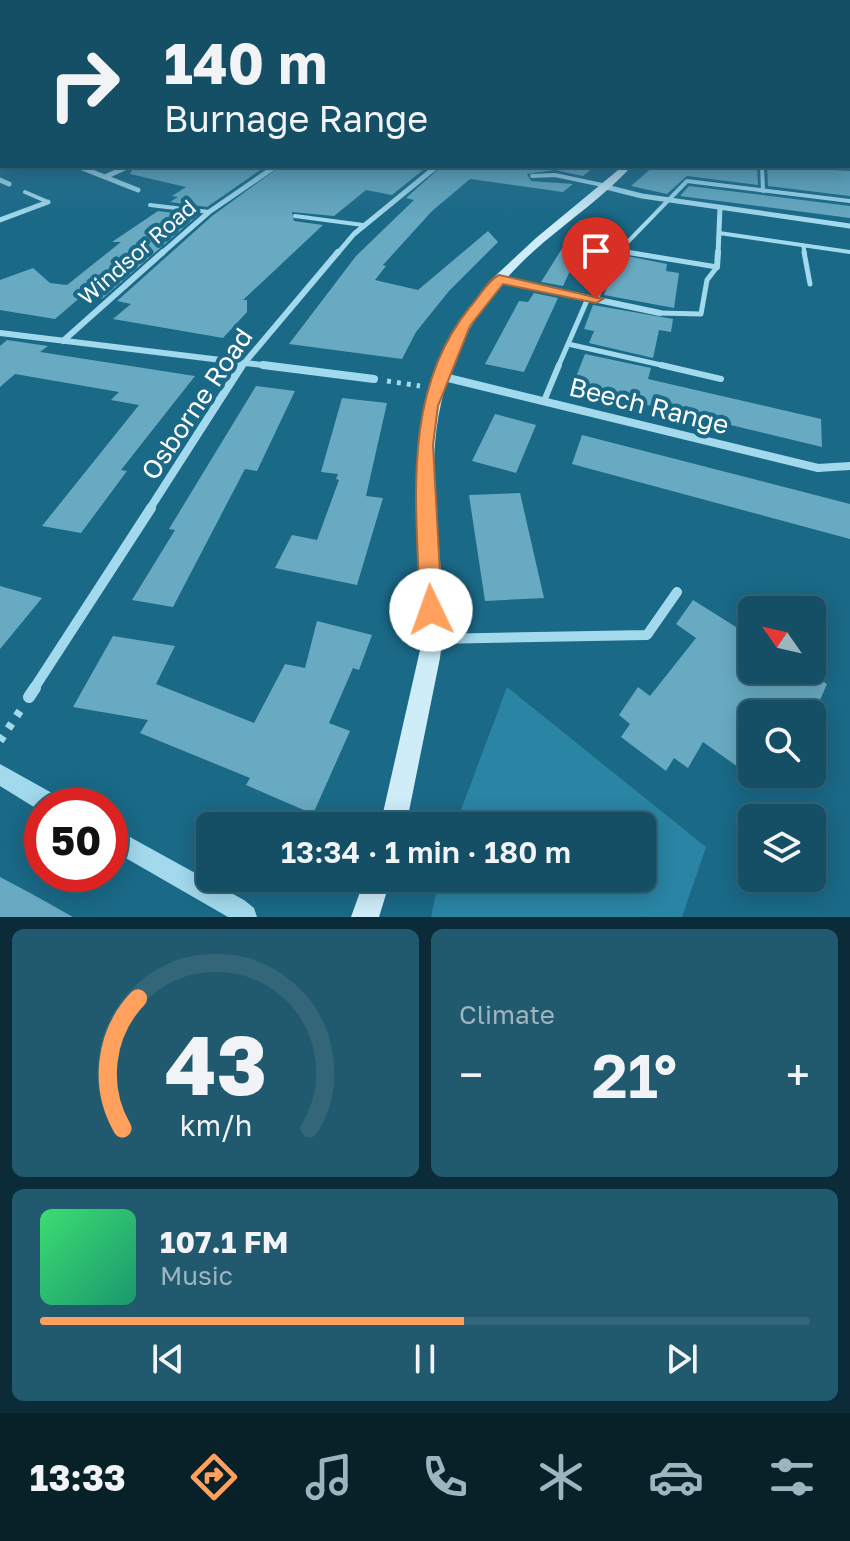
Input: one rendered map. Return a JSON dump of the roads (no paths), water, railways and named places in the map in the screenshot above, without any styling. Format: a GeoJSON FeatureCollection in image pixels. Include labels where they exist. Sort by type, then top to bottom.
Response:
{"type":"FeatureCollection","features":[{"type":"Feature","properties":{"kind":"main road"},"geometry":{"type":"LineString","coordinates":[[396,812],[433,639],[424,458],[430,406],[438,382],[463,325],[499,279],[527,251],[626,168]]}},
{"type":"Feature","properties":{"kind":"main road"},"geometry":{"type":"LineString","coordinates":[[365,917],[373,892]]}},
{"type":"Feature","properties":{"kind":"street"},"geometry":{"type":"LineString","coordinates":[[82,168],[138,190]]}},
{"type":"Feature","properties":{"kind":"street"},"geometry":{"type":"LineString","coordinates":[[105,177],[125,168]]}},
{"type":"Feature","properties":{"kind":"street","name":"Windsor Road"},"geometry":{"type":"LineString","coordinates":[[63,341],[209,212],[273,168]]}},
{"type":"Feature","properties":{"kind":"street","name":"Osborne Road"},"geometry":{"type":"LineString","coordinates":[[29,697],[244,363],[363,225],[434,168]]}},
{"type":"Feature","properties":{"kind":"street"},"geometry":{"type":"LineString","coordinates":[[0,180],[9,184]]}},
{"type":"Feature","properties":{"kind":"street"},"geometry":{"type":"LineString","coordinates":[[607,186],[669,200],[850,226]]}},
{"type":"Feature","properties":{"kind":"street"},"geometry":{"type":"LineString","coordinates":[[0,220],[48,202]]}},
{"type":"Feature","properties":{"kind":"street"},"geometry":{"type":"LineString","coordinates":[[717,267],[720,208]]}},
{"type":"Feature","properties":{"kind":"street"},"geometry":{"type":"LineString","coordinates":[[499,279],[660,313]]}},
{"type":"Feature","properties":{"kind":"street"},"geometry":{"type":"LineString","coordinates":[[0,333],[374,379]]}},
{"type":"Feature","properties":{"kind":"street","name":"Beech Range"},"geometry":{"type":"LineString","coordinates":[[438,382],[544,401],[818,468],[850,466]]}},
{"type":"Feature","properties":{"kind":"street"},"geometry":{"type":"LineString","coordinates":[[433,639],[647,635],[677,592]]}},
{"type":"Feature","properties":{"kind":"street"},"geometry":{"type":"LineString","coordinates":[[0,774],[24,788]]}},
{"type":"Feature","properties":{"kind":"street"},"geometry":{"type":"LineString","coordinates":[[128,847],[236,908],[245,917]]}},
{"type":"Feature","properties":{"kind":"lane"},"geometry":{"type":"LineString","coordinates":[[762,168],[763,191]]}},
{"type":"Feature","properties":{"kind":"lane"},"geometry":{"type":"LineString","coordinates":[[532,176],[555,175],[607,186]]}},
{"type":"Feature","properties":{"kind":"lane"},"geometry":{"type":"LineString","coordinates":[[660,313],[701,314],[707,280],[717,267],[619,251],[687,181],[850,201]]}},
{"type":"Feature","properties":{"kind":"lane"},"geometry":{"type":"LineString","coordinates":[[25,192],[48,202]]}},
{"type":"Feature","properties":{"kind":"lane"},"geometry":{"type":"LineString","coordinates":[[150,205],[209,212]]}},
{"type":"Feature","properties":{"kind":"lane"},"geometry":{"type":"LineString","coordinates":[[295,216],[363,225]]}},
{"type":"Feature","properties":{"kind":"lane"},"geometry":{"type":"LineString","coordinates":[[719,233],[850,252]]}},
{"type":"Feature","properties":{"kind":"lane"},"geometry":{"type":"LineString","coordinates":[[803,245],[810,284]]}},
{"type":"Feature","properties":{"kind":"lane"},"geometry":{"type":"LineString","coordinates":[[596,299],[607,273]]}},
{"type":"Feature","properties":{"kind":"lane"},"geometry":{"type":"LineString","coordinates":[[544,401],[588,298]]}},
{"type":"Feature","properties":{"kind":"lane"},"geometry":{"type":"LineString","coordinates":[[568,344],[721,379]]}}]}
